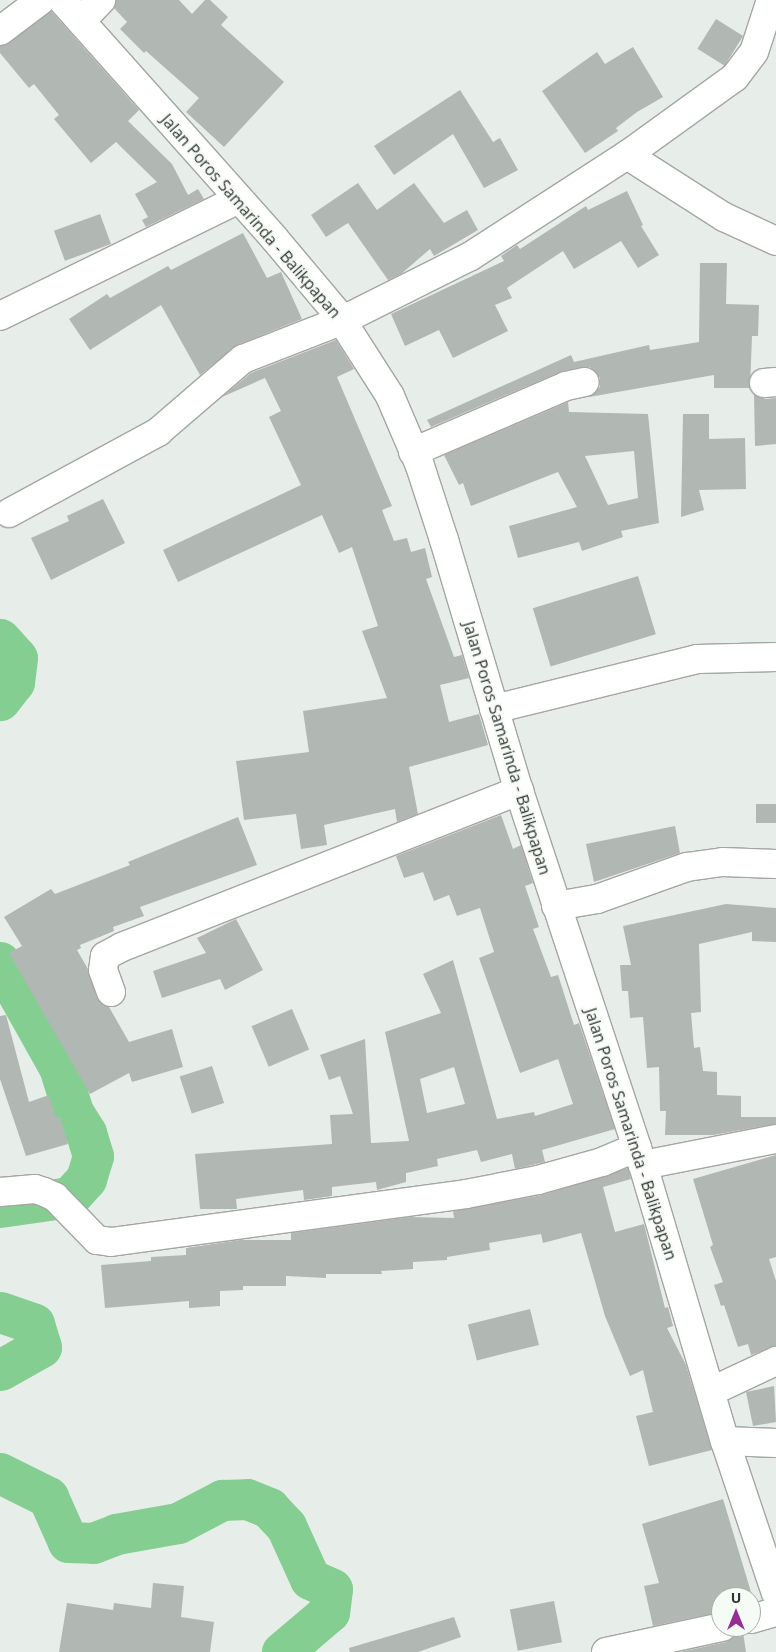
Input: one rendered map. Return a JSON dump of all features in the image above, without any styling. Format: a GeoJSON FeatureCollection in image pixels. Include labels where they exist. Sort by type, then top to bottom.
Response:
{"type":"FeatureCollection","features":[{"type":"Feature","properties":{"kind":"main road"},"geometry":{"type":"LineString","coordinates":[[0,31],[41,0]]}},
{"type":"Feature","properties":{"kind":"main road","name":"Jalan Poros Samarinda - Balikpapan"},"geometry":{"type":"LineString","coordinates":[[62,0],[239,199],[342,320],[390,396],[414,452],[444,540],[519,791],[640,1156],[712,1391],[725,1441],[776,1593]]}},
{"type":"Feature","properties":{"kind":"main road"},"geometry":{"type":"LineString","coordinates":[[81,21],[101,0]]}},
{"type":"Feature","properties":{"kind":"main road"},"geometry":{"type":"LineString","coordinates":[[9,514],[158,432],[243,359],[342,320],[472,256],[626,155],[735,77],[754,52],[771,0]]}},
{"type":"Feature","properties":{"kind":"main road"},"geometry":{"type":"LineString","coordinates":[[626,155],[724,217],[776,241]]}},
{"type":"Feature","properties":{"kind":"main road"},"geometry":{"type":"LineString","coordinates":[[0,316],[239,199]]}},
{"type":"Feature","properties":{"kind":"main road"},"geometry":{"type":"LineString","coordinates":[[414,452],[566,386],[585,382]]}},
{"type":"Feature","properties":{"kind":"main road"},"geometry":{"type":"LineString","coordinates":[[494,709],[697,659],[776,657]]}},
{"type":"Feature","properties":{"kind":"main road"},"geometry":{"type":"LineString","coordinates":[[110,992],[103,970],[105,956],[122,947],[519,791]]}},
{"type":"Feature","properties":{"kind":"main road"},"geometry":{"type":"LineString","coordinates":[[556,906],[596,900],[687,868],[723,862],[776,864]]}},
{"type":"Feature","properties":{"kind":"main road"},"geometry":{"type":"LineString","coordinates":[[0,1192],[36,1189],[55,1197],[97,1240],[111,1242],[466,1194],[538,1180],[602,1162],[776,1139]]}},
{"type":"Feature","properties":{"kind":"main road"},"geometry":{"type":"LineString","coordinates":[[712,1391],[776,1361]]}},
{"type":"Feature","properties":{"kind":"main road"},"geometry":{"type":"LineString","coordinates":[[725,1441],[776,1443]]}},
{"type":"Feature","properties":{"kind":"main road"},"geometry":{"type":"LineString","coordinates":[[761,1616],[776,1612]]}},
{"type":"Feature","properties":{"kind":"main road"},"geometry":{"type":"LineString","coordinates":[[606,1652],[711,1629]]}},
{"type":"Feature","properties":{"kind":"building"},"geometry":{"type":"Polygon","coordinates":[[[116,0],[179,0],[192,14],[205,0],[210,0],[228,17],[221,25],[284,82],[224,147],[186,112],[199,98],[146,51],[144,53],[120,29],[127,22],[114,8],[116,0]]]}},
{"type":"Feature","properties":{"kind":"building"},"geometry":{"type":"Polygon","coordinates":[[[51,11],[139,110],[128,121],[172,164],[188,195],[198,189],[204,199],[146,227],[142,220],[148,217],[135,194],[157,182],[116,142],[91,163],[54,119],[59,115],[34,84],[29,88],[0,53],[0,46],[9,43],[51,11]]]}},
{"type":"Feature","properties":{"kind":"building"},"geometry":{"type":"Polygon","coordinates":[[[716,19],[743,36],[725,66],[697,49],[716,19]]]}},
{"type":"Feature","properties":{"kind":"building"},"geometry":{"type":"Polygon","coordinates":[[[633,47],[663,97],[637,112],[616,128],[618,131],[585,153],[542,91],[597,52],[605,64],[633,47]]]}},
{"type":"Feature","properties":{"kind":"building"},"geometry":{"type":"Polygon","coordinates":[[[460,90],[493,142],[500,138],[518,170],[484,188],[453,134],[394,175],[374,146],[460,90]]]}},
{"type":"Feature","properties":{"kind":"building"},"geometry":{"type":"Polygon","coordinates":[[[358,183],[377,210],[414,183],[444,223],[467,210],[478,230],[434,256],[430,249],[401,274],[388,280],[348,223],[326,237],[311,215],[358,183]]]}},
{"type":"Feature","properties":{"kind":"building"},"geometry":{"type":"Polygon","coordinates":[[[627,191],[643,225],[641,226],[659,255],[638,268],[621,241],[574,269],[563,251],[507,288],[512,298],[495,305],[508,331],[453,358],[439,330],[405,346],[391,314],[504,261],[501,256],[517,245],[520,249],[586,206],[588,210],[627,191]]]}},
{"type":"Feature","properties":{"kind":"building"},"geometry":{"type":"Polygon","coordinates":[[[100,214],[111,244],[65,261],[54,231],[100,214]]]}},
{"type":"Feature","properties":{"kind":"building"},"geometry":{"type":"Polygon","coordinates":[[[243,233],[267,278],[281,272],[302,319],[237,345],[200,375],[161,305],[90,350],[69,319],[107,294],[110,298],[168,266],[171,270],[243,233]]]}},
{"type":"Feature","properties":{"kind":"building"},"geometry":{"type":"Polygon","coordinates":[[[700,263],[727,263],[726,304],[759,305],[758,336],[752,336],[750,388],[714,388],[714,375],[589,397],[600,387],[600,378],[590,367],[582,367],[560,372],[431,427],[427,420],[571,355],[574,362],[649,345],[650,350],[699,342],[700,263]]]}},
{"type":"Feature","properties":{"kind":"building"},"geometry":{"type":"Polygon","coordinates":[[[336,340],[354,369],[337,377],[392,506],[382,510],[394,541],[407,538],[411,552],[425,548],[432,577],[426,579],[454,657],[462,655],[469,678],[440,685],[449,722],[479,714],[488,745],[409,767],[418,814],[397,822],[395,809],[324,825],[327,845],[301,849],[296,814],[244,820],[236,761],[309,752],[303,711],[387,698],[362,631],[378,626],[352,547],[339,553],[322,515],[178,582],[163,550],[301,485],[269,417],[281,411],[265,378],[222,397],[251,373],[336,340]]]}},
{"type":"Feature","properties":{"kind":"building"},"geometry":{"type":"Polygon","coordinates":[[[754,394],[765,399],[776,398],[776,444],[755,446],[754,394]]]}},
{"type":"Feature","properties":{"kind":"building"},"geometry":{"type":"Polygon","coordinates":[[[568,402],[569,412],[648,414],[659,523],[621,531],[623,537],[582,551],[579,542],[518,558],[509,526],[577,507],[558,472],[471,506],[463,483],[459,485],[444,455],[568,402]],[[634,451],[585,456],[608,505],[638,498],[634,451]]]}},
{"type":"Feature","properties":{"kind":"building"},"geometry":{"type":"Polygon","coordinates":[[[683,414],[709,414],[709,439],[745,438],[746,489],[699,490],[704,510],[681,517],[683,414]]]}},
{"type":"Feature","properties":{"kind":"building"},"geometry":{"type":"Polygon","coordinates":[[[103,499],[125,543],[51,580],[31,538],[69,521],[67,516],[103,499]]]}},
{"type":"Feature","properties":{"kind":"building"},"geometry":{"type":"Polygon","coordinates":[[[638,576],[656,634],[551,666],[533,608],[638,576]]]}},
{"type":"Feature","properties":{"kind":"building"},"geometry":{"type":"Polygon","coordinates":[[[756,804],[776,804],[776,823],[756,823],[756,804]]]}},
{"type":"Feature","properties":{"kind":"building"},"geometry":{"type":"Polygon","coordinates":[[[501,815],[513,849],[521,845],[533,883],[525,886],[539,927],[533,929],[551,977],[558,975],[574,1025],[579,1023],[615,1129],[542,1150],[545,1162],[515,1169],[512,1154],[481,1162],[477,1150],[437,1159],[438,1166],[406,1173],[406,1182],[377,1190],[376,1182],[332,1187],[332,1196],[304,1200],[303,1190],[236,1199],[237,1209],[200,1209],[195,1154],[332,1144],[330,1115],[353,1114],[340,1076],[329,1080],[320,1055],[365,1039],[371,1143],[409,1141],[385,1032],[441,1013],[423,974],[453,960],[497,1119],[534,1112],[535,1116],[573,1104],[558,1059],[520,1073],[479,958],[494,952],[480,908],[457,916],[449,895],[434,901],[423,872],[404,878],[396,856],[501,815]],[[454,1067],[420,1079],[427,1113],[465,1104],[454,1067]]]}},
{"type":"Feature","properties":{"kind":"building"},"geometry":{"type":"Polygon","coordinates":[[[238,817],[257,865],[140,907],[144,916],[113,927],[114,931],[80,945],[81,948],[77,950],[88,969],[97,998],[109,1007],[129,1042],[172,1029],[183,1067],[132,1082],[129,1073],[90,1094],[9,953],[22,946],[4,917],[51,889],[55,894],[130,865],[128,862],[238,817]]]}},
{"type":"Feature","properties":{"kind":"building"},"geometry":{"type":"Polygon","coordinates":[[[675,826],[680,853],[594,882],[586,844],[675,826]]]}},
{"type":"Feature","properties":{"kind":"building"},"geometry":{"type":"Polygon","coordinates":[[[726,904],[776,908],[776,942],[752,941],[752,932],[699,944],[701,1012],[691,1013],[694,1048],[700,1047],[703,1071],[717,1072],[717,1095],[741,1096],[741,1117],[776,1117],[776,1124],[713,1135],[665,1135],[666,1111],[660,1111],[659,1067],[647,1068],[643,1017],[630,1018],[628,991],[622,991],[620,965],[631,965],[623,926],[726,904]]]}},
{"type":"Feature","properties":{"kind":"building"},"geometry":{"type":"Polygon","coordinates":[[[236,919],[263,970],[225,990],[220,979],[162,998],[153,971],[206,953],[197,938],[236,919]]]}},
{"type":"Feature","properties":{"kind":"building"},"geometry":{"type":"Polygon","coordinates":[[[292,1009],[309,1050],[269,1067],[251,1026],[292,1009]]]}},
{"type":"Feature","properties":{"kind":"building"},"geometry":{"type":"Polygon","coordinates":[[[6,1015],[29,1102],[49,1095],[56,1118],[60,1116],[68,1144],[26,1156],[0,1079],[0,1016],[6,1015]]]}},
{"type":"Feature","properties":{"kind":"building"},"geometry":{"type":"Polygon","coordinates":[[[212,1066],[224,1103],[192,1114],[180,1077],[212,1066]]]}},
{"type":"Feature","properties":{"kind":"building"},"geometry":{"type":"Polygon","coordinates":[[[776,1155],[776,1257],[769,1259],[776,1281],[776,1346],[751,1355],[748,1344],[738,1347],[724,1305],[721,1306],[714,1285],[723,1282],[710,1247],[713,1245],[693,1179],[776,1155]]]}},
{"type":"Feature","properties":{"kind":"building"},"geometry":{"type":"Polygon","coordinates":[[[628,1168],[631,1179],[603,1187],[615,1232],[644,1224],[665,1308],[668,1307],[673,1326],[667,1328],[686,1365],[712,1450],[649,1466],[636,1416],[653,1412],[643,1370],[630,1376],[605,1316],[581,1233],[543,1243],[541,1234],[489,1243],[490,1250],[447,1257],[447,1260],[413,1262],[413,1269],[381,1271],[382,1274],[326,1274],[326,1278],[286,1276],[286,1286],[243,1286],[243,1290],[220,1291],[220,1306],[189,1308],[189,1301],[105,1308],[101,1265],[151,1261],[151,1257],[186,1255],[186,1248],[240,1240],[291,1240],[291,1233],[410,1217],[454,1218],[453,1211],[542,1195],[628,1168]]]}},
{"type":"Feature","properties":{"kind":"building"},"geometry":{"type":"Polygon","coordinates":[[[530,1309],[539,1345],[477,1360],[468,1324],[530,1309]]]}},
{"type":"Feature","properties":{"kind":"building"},"geometry":{"type":"Polygon","coordinates":[[[774,1386],[776,1422],[753,1426],[746,1392],[774,1386]]]}},
{"type":"Feature","properties":{"kind":"building"},"geometry":{"type":"Polygon","coordinates":[[[723,1499],[749,1587],[711,1587],[711,1614],[653,1626],[644,1586],[659,1583],[642,1524],[723,1499]]]}},
{"type":"Feature","properties":{"kind":"building"},"geometry":{"type":"Polygon","coordinates":[[[153,1583],[184,1586],[181,1617],[214,1622],[210,1652],[59,1652],[67,1603],[113,1610],[114,1603],[151,1608],[153,1583]]]}},
{"type":"Feature","properties":{"kind":"building"},"geometry":{"type":"Polygon","coordinates":[[[554,1601],[562,1642],[518,1651],[510,1610],[554,1601]]]}},
{"type":"Feature","properties":{"kind":"building"},"geometry":{"type":"Polygon","coordinates":[[[454,1617],[461,1637],[418,1652],[350,1652],[349,1648],[454,1617]]]}},
{"type":"Feature","properties":{"kind":"building"},"geometry":{"type":"Polygon","coordinates":[[[744,1637],[746,1652],[680,1652],[726,1642],[733,1638],[744,1637]]]}},
{"type":"Feature","properties":{"kind":"waterway"},"geometry":{"type":"LineString","coordinates":[[0,639],[17,658],[14,682],[0,700]]}},
{"type":"Feature","properties":{"kind":"waterway"},"geometry":{"type":"LineString","coordinates":[[0,962],[59,1067],[73,1112],[86,1133],[93,1156],[86,1179],[70,1197],[0,1207]]}},
{"type":"Feature","properties":{"kind":"waterway"},"geometry":{"type":"LineString","coordinates":[[0,1312],[34,1324],[41,1347],[0,1370]]}},
{"type":"Feature","properties":{"kind":"waterway"},"geometry":{"type":"LineString","coordinates":[[0,1473],[48,1497],[68,1542],[93,1543],[116,1534],[178,1523],[222,1500],[247,1499],[269,1508],[286,1526],[310,1579],[332,1589],[329,1612],[282,1652]]}}]}
